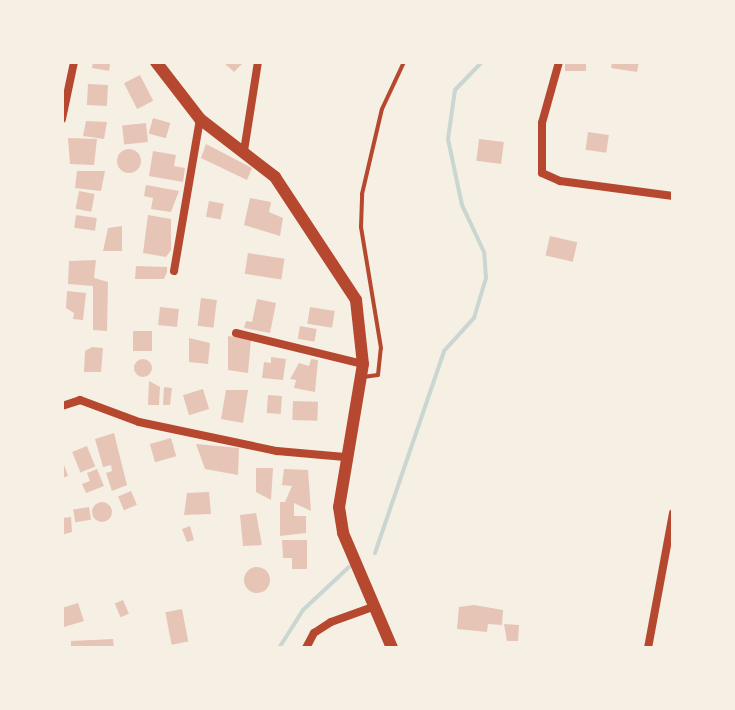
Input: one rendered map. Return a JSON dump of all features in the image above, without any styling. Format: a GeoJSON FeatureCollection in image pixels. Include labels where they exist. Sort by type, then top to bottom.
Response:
{"type":"FeatureCollection","features":[{"type":"Feature","properties":{"kind":"main road"},"geometry":{"type":"LineString","coordinates":[[156,62],[200,119],[244,151],[283,187],[356,300],[362,371],[345,457],[339,507],[343,533],[392,648]]}},
{"type":"Feature","properties":{"kind":"street"},"geometry":{"type":"LineString","coordinates":[[62,119],[74,62]]}},
{"type":"Feature","properties":{"kind":"street"},"geometry":{"type":"LineString","coordinates":[[244,151],[258,62]]}},
{"type":"Feature","properties":{"kind":"street"},"geometry":{"type":"LineString","coordinates":[[559,62],[542,123],[542,173],[560,181],[673,196]]}},
{"type":"Feature","properties":{"kind":"street"},"geometry":{"type":"LineString","coordinates":[[174,271],[200,119]]}},
{"type":"Feature","properties":{"kind":"street"},"geometry":{"type":"LineString","coordinates":[[236,333],[362,371]]}},
{"type":"Feature","properties":{"kind":"street"},"geometry":{"type":"LineString","coordinates":[[62,406],[80,400],[139,422],[277,451],[345,457]]}},
{"type":"Feature","properties":{"kind":"street"},"geometry":{"type":"LineString","coordinates":[[648,648],[673,513]]}},
{"type":"Feature","properties":{"kind":"street"},"geometry":{"type":"LineString","coordinates":[[306,648],[314,633],[331,622],[373,607]]}},
{"type":"Feature","properties":{"kind":"lane"},"geometry":{"type":"LineString","coordinates":[[362,371],[378,375],[381,348],[361,227],[362,194],[382,109],[404,62]]}},
{"type":"Feature","properties":{"kind":"building"},"geometry":{"type":"Polygon","coordinates":[[[93,62],[110,64],[109,71],[92,68],[93,62]]]}},
{"type":"Feature","properties":{"kind":"building"},"geometry":{"type":"Polygon","coordinates":[[[223,62],[244,62],[234,72],[223,62]]]}},
{"type":"Feature","properties":{"kind":"building"},"geometry":{"type":"Polygon","coordinates":[[[565,62],[586,62],[586,71],[565,71],[565,62]]]}},
{"type":"Feature","properties":{"kind":"building"},"geometry":{"type":"Polygon","coordinates":[[[612,62],[639,62],[637,72],[611,68],[612,62]]]}},
{"type":"Feature","properties":{"kind":"building"},"geometry":{"type":"Polygon","coordinates":[[[140,75],[153,101],[137,109],[124,83],[140,75]]]}},
{"type":"Feature","properties":{"kind":"building"},"geometry":{"type":"Polygon","coordinates":[[[88,84],[108,85],[107,106],[87,105],[88,84]]]}},
{"type":"Feature","properties":{"kind":"building"},"geometry":{"type":"Polygon","coordinates":[[[153,118],[170,123],[166,138],[149,133],[153,118]]]}},
{"type":"Feature","properties":{"kind":"building"},"geometry":{"type":"Polygon","coordinates":[[[86,121],[107,122],[104,139],[83,136],[86,121]]]}},
{"type":"Feature","properties":{"kind":"building"},"geometry":{"type":"Polygon","coordinates":[[[146,123],[148,142],[124,144],[122,126],[146,123]]]}},
{"type":"Feature","properties":{"kind":"building"},"geometry":{"type":"Polygon","coordinates":[[[588,132],[609,135],[606,153],[585,150],[588,132]]]}},
{"type":"Feature","properties":{"kind":"building"},"geometry":{"type":"Polygon","coordinates":[[[68,138],[97,139],[94,165],[70,164],[68,138]]]}},
{"type":"Feature","properties":{"kind":"building"},"geometry":{"type":"Polygon","coordinates":[[[479,139],[504,142],[501,164],[476,161],[479,139]]]}},
{"type":"Feature","properties":{"kind":"building"},"geometry":{"type":"Polygon","coordinates":[[[206,144],[252,168],[247,180],[201,158],[206,144]]]}},
{"type":"Feature","properties":{"kind":"building"},"geometry":{"type":"Polygon","coordinates":[[[129,149],[140,156],[141,161],[134,172],[129,173],[118,166],[117,161],[124,150],[129,149]]]}},
{"type":"Feature","properties":{"kind":"building"},"geometry":{"type":"Polygon","coordinates":[[[153,151],[176,155],[174,166],[185,168],[183,182],[149,176],[153,151]]]}},
{"type":"Feature","properties":{"kind":"building"},"geometry":{"type":"Polygon","coordinates":[[[77,171],[105,171],[101,191],[75,188],[77,171]]]}},
{"type":"Feature","properties":{"kind":"building"},"geometry":{"type":"Polygon","coordinates":[[[146,185],[179,191],[171,212],[151,209],[153,198],[144,196],[146,185]]]}},
{"type":"Feature","properties":{"kind":"building"},"geometry":{"type":"Polygon","coordinates":[[[79,191],[95,194],[91,212],[76,209],[79,191]]]}},
{"type":"Feature","properties":{"kind":"building"},"geometry":{"type":"Polygon","coordinates":[[[250,198],[271,202],[269,212],[283,218],[280,236],[244,225],[250,198]]]}},
{"type":"Feature","properties":{"kind":"building"},"geometry":{"type":"Polygon","coordinates":[[[209,201],[224,204],[221,220],[206,217],[209,201]]]}},
{"type":"Feature","properties":{"kind":"building"},"geometry":{"type":"Polygon","coordinates":[[[76,215],[97,218],[95,231],[74,228],[76,215]]]}},
{"type":"Feature","properties":{"kind":"building"},"geometry":{"type":"Polygon","coordinates":[[[148,215],[171,219],[171,250],[166,257],[143,253],[148,215]]]}},
{"type":"Feature","properties":{"kind":"building"},"geometry":{"type":"Polygon","coordinates":[[[122,226],[122,251],[103,251],[108,228],[122,226]]]}},
{"type":"Feature","properties":{"kind":"building"},"geometry":{"type":"Polygon","coordinates":[[[550,236],[577,242],[573,262],[546,255],[550,236]]]}},
{"type":"Feature","properties":{"kind":"building"},"geometry":{"type":"Polygon","coordinates":[[[248,253],[285,259],[281,280],[245,274],[248,253]]]}},
{"type":"Feature","properties":{"kind":"building"},"geometry":{"type":"Polygon","coordinates":[[[96,260],[94,278],[108,282],[107,331],[93,330],[93,286],[68,284],[69,261],[96,260]]]}},
{"type":"Feature","properties":{"kind":"building"},"geometry":{"type":"Polygon","coordinates":[[[136,266],[167,267],[167,272],[164,279],[135,279],[136,266]]]}},
{"type":"Feature","properties":{"kind":"building"},"geometry":{"type":"Polygon","coordinates":[[[67,291],[86,293],[83,320],[73,319],[74,313],[66,308],[67,291]]]}},
{"type":"Feature","properties":{"kind":"building"},"geometry":{"type":"Polygon","coordinates":[[[201,298],[217,300],[213,328],[198,326],[201,298]]]}},
{"type":"Feature","properties":{"kind":"building"},"geometry":{"type":"Polygon","coordinates":[[[257,299],[276,303],[270,333],[244,328],[246,321],[252,322],[257,299]]]}},
{"type":"Feature","properties":{"kind":"building"},"geometry":{"type":"Polygon","coordinates":[[[160,307],[179,309],[177,327],[158,325],[160,307]]]}},
{"type":"Feature","properties":{"kind":"building"},"geometry":{"type":"Polygon","coordinates":[[[310,307],[335,311],[332,328],[307,324],[310,307]]]}},
{"type":"Feature","properties":{"kind":"building"},"geometry":{"type":"Polygon","coordinates":[[[300,326],[317,329],[314,342],[298,339],[300,326]]]}},
{"type":"Feature","properties":{"kind":"building"},"geometry":{"type":"Polygon","coordinates":[[[133,331],[152,331],[152,351],[133,351],[133,331]]]}},
{"type":"Feature","properties":{"kind":"building"},"geometry":{"type":"Polygon","coordinates":[[[228,336],[251,339],[248,373],[228,370],[228,336]]]}},
{"type":"Feature","properties":{"kind":"building"},"geometry":{"type":"Polygon","coordinates":[[[189,338],[210,343],[208,364],[189,362],[189,338]]]}},
{"type":"Feature","properties":{"kind":"building"},"geometry":{"type":"Polygon","coordinates":[[[92,347],[103,348],[101,372],[84,372],[85,351],[92,347]]]}},
{"type":"Feature","properties":{"kind":"building"},"geometry":{"type":"Polygon","coordinates":[[[271,357],[286,359],[283,380],[262,378],[264,362],[271,363],[271,357]]]}},
{"type":"Feature","properties":{"kind":"building"},"geometry":{"type":"Polygon","coordinates":[[[143,359],[152,368],[143,377],[134,368],[143,359]]]}},
{"type":"Feature","properties":{"kind":"building"},"geometry":{"type":"Polygon","coordinates":[[[311,359],[318,360],[315,392],[294,388],[296,380],[290,379],[299,363],[309,366],[311,359]]]}},
{"type":"Feature","properties":{"kind":"building"},"geometry":{"type":"Polygon","coordinates":[[[149,381],[160,387],[159,405],[148,405],[149,381]]]}},
{"type":"Feature","properties":{"kind":"building"},"geometry":{"type":"Polygon","coordinates":[[[164,387],[172,388],[170,405],[163,405],[164,387]]]}},
{"type":"Feature","properties":{"kind":"building"},"geometry":{"type":"Polygon","coordinates":[[[203,389],[209,409],[189,415],[183,395],[203,389]]]}},
{"type":"Feature","properties":{"kind":"building"},"geometry":{"type":"Polygon","coordinates":[[[226,390],[248,390],[243,423],[221,419],[226,390]]]}},
{"type":"Feature","properties":{"kind":"building"},"geometry":{"type":"Polygon","coordinates":[[[268,395],[282,396],[281,414],[267,413],[268,395]]]}},
{"type":"Feature","properties":{"kind":"building"},"geometry":{"type":"Polygon","coordinates":[[[293,401],[318,402],[317,421],[292,420],[293,401]]]}},
{"type":"Feature","properties":{"kind":"building"},"geometry":{"type":"Polygon","coordinates":[[[114,433],[127,485],[112,491],[106,473],[112,471],[111,465],[103,467],[95,439],[114,433]]]}},
{"type":"Feature","properties":{"kind":"building"},"geometry":{"type":"Polygon","coordinates":[[[171,438],[176,456],[155,462],[150,444],[171,438]]]}},
{"type":"Feature","properties":{"kind":"building"},"geometry":{"type":"Polygon","coordinates":[[[196,444],[239,448],[238,475],[205,469],[196,444]]]}},
{"type":"Feature","properties":{"kind":"building"},"geometry":{"type":"Polygon","coordinates":[[[87,446],[95,466],[80,472],[72,452],[87,446]]]}},
{"type":"Feature","properties":{"kind":"building"},"geometry":{"type":"Polygon","coordinates":[[[62,459],[68,476],[62,478],[62,459]]]}},
{"type":"Feature","properties":{"kind":"building"},"geometry":{"type":"Polygon","coordinates":[[[256,468],[273,468],[271,500],[256,492],[256,468]]]}},
{"type":"Feature","properties":{"kind":"building"},"geometry":{"type":"Polygon","coordinates":[[[97,469],[104,486],[86,493],[82,484],[90,481],[87,473],[97,469]]]}},
{"type":"Feature","properties":{"kind":"building"},"geometry":{"type":"Polygon","coordinates":[[[284,469],[308,470],[311,511],[294,503],[294,516],[306,516],[306,533],[280,536],[280,502],[285,502],[292,486],[282,485],[284,469]]]}},
{"type":"Feature","properties":{"kind":"building"},"geometry":{"type":"Polygon","coordinates":[[[131,491],[137,505],[124,510],[118,496],[131,491]]]}},
{"type":"Feature","properties":{"kind":"building"},"geometry":{"type":"Polygon","coordinates":[[[209,492],[211,514],[184,515],[187,493],[209,492]]]}},
{"type":"Feature","properties":{"kind":"building"},"geometry":{"type":"Polygon","coordinates":[[[98,502],[106,502],[112,512],[106,522],[98,522],[92,516],[92,508],[98,502]]]}},
{"type":"Feature","properties":{"kind":"building"},"geometry":{"type":"Polygon","coordinates":[[[89,507],[91,520],[75,522],[73,510],[89,507]]]}},
{"type":"Feature","properties":{"kind":"building"},"geometry":{"type":"Polygon","coordinates":[[[256,513],[262,545],[243,546],[240,515],[256,513]]]}},
{"type":"Feature","properties":{"kind":"building"},"geometry":{"type":"Polygon","coordinates":[[[71,517],[72,532],[62,535],[62,518],[71,517]]]}},
{"type":"Feature","properties":{"kind":"building"},"geometry":{"type":"Polygon","coordinates":[[[190,526],[194,540],[187,542],[182,529],[190,526]]]}},
{"type":"Feature","properties":{"kind":"building"},"geometry":{"type":"Polygon","coordinates":[[[282,540],[307,540],[307,569],[292,569],[292,558],[283,558],[282,540]]]}},
{"type":"Feature","properties":{"kind":"building"},"geometry":{"type":"Polygon","coordinates":[[[257,567],[266,571],[270,580],[266,589],[257,593],[248,589],[244,580],[248,571],[257,567]]]}},
{"type":"Feature","properties":{"kind":"building"},"geometry":{"type":"Polygon","coordinates":[[[123,600],[129,614],[121,617],[115,604],[123,600]]]}},
{"type":"Feature","properties":{"kind":"building"},"geometry":{"type":"Polygon","coordinates":[[[78,603],[84,621],[64,627],[62,608],[78,603]]]}},
{"type":"Feature","properties":{"kind":"building"},"geometry":{"type":"Polygon","coordinates":[[[474,605],[503,610],[502,625],[488,624],[487,632],[457,629],[459,607],[474,605]]]}},
{"type":"Feature","properties":{"kind":"building"},"geometry":{"type":"Polygon","coordinates":[[[182,609],[188,641],[172,645],[165,612],[182,609]]]}},
{"type":"Feature","properties":{"kind":"building"},"geometry":{"type":"Polygon","coordinates":[[[504,624],[519,625],[518,641],[507,641],[504,624]]]}},
{"type":"Feature","properties":{"kind":"building"},"geometry":{"type":"Polygon","coordinates":[[[113,639],[114,648],[71,648],[71,641],[113,639]]]}},
{"type":"Feature","properties":{"kind":"waterway"},"geometry":{"type":"LineString","coordinates":[[375,553],[444,351],[474,318],[486,278],[484,252],[462,205],[448,139],[455,90],[482,62]]}},
{"type":"Feature","properties":{"kind":"waterway"},"geometry":{"type":"LineString","coordinates":[[279,648],[303,610],[349,567]]}}]}
